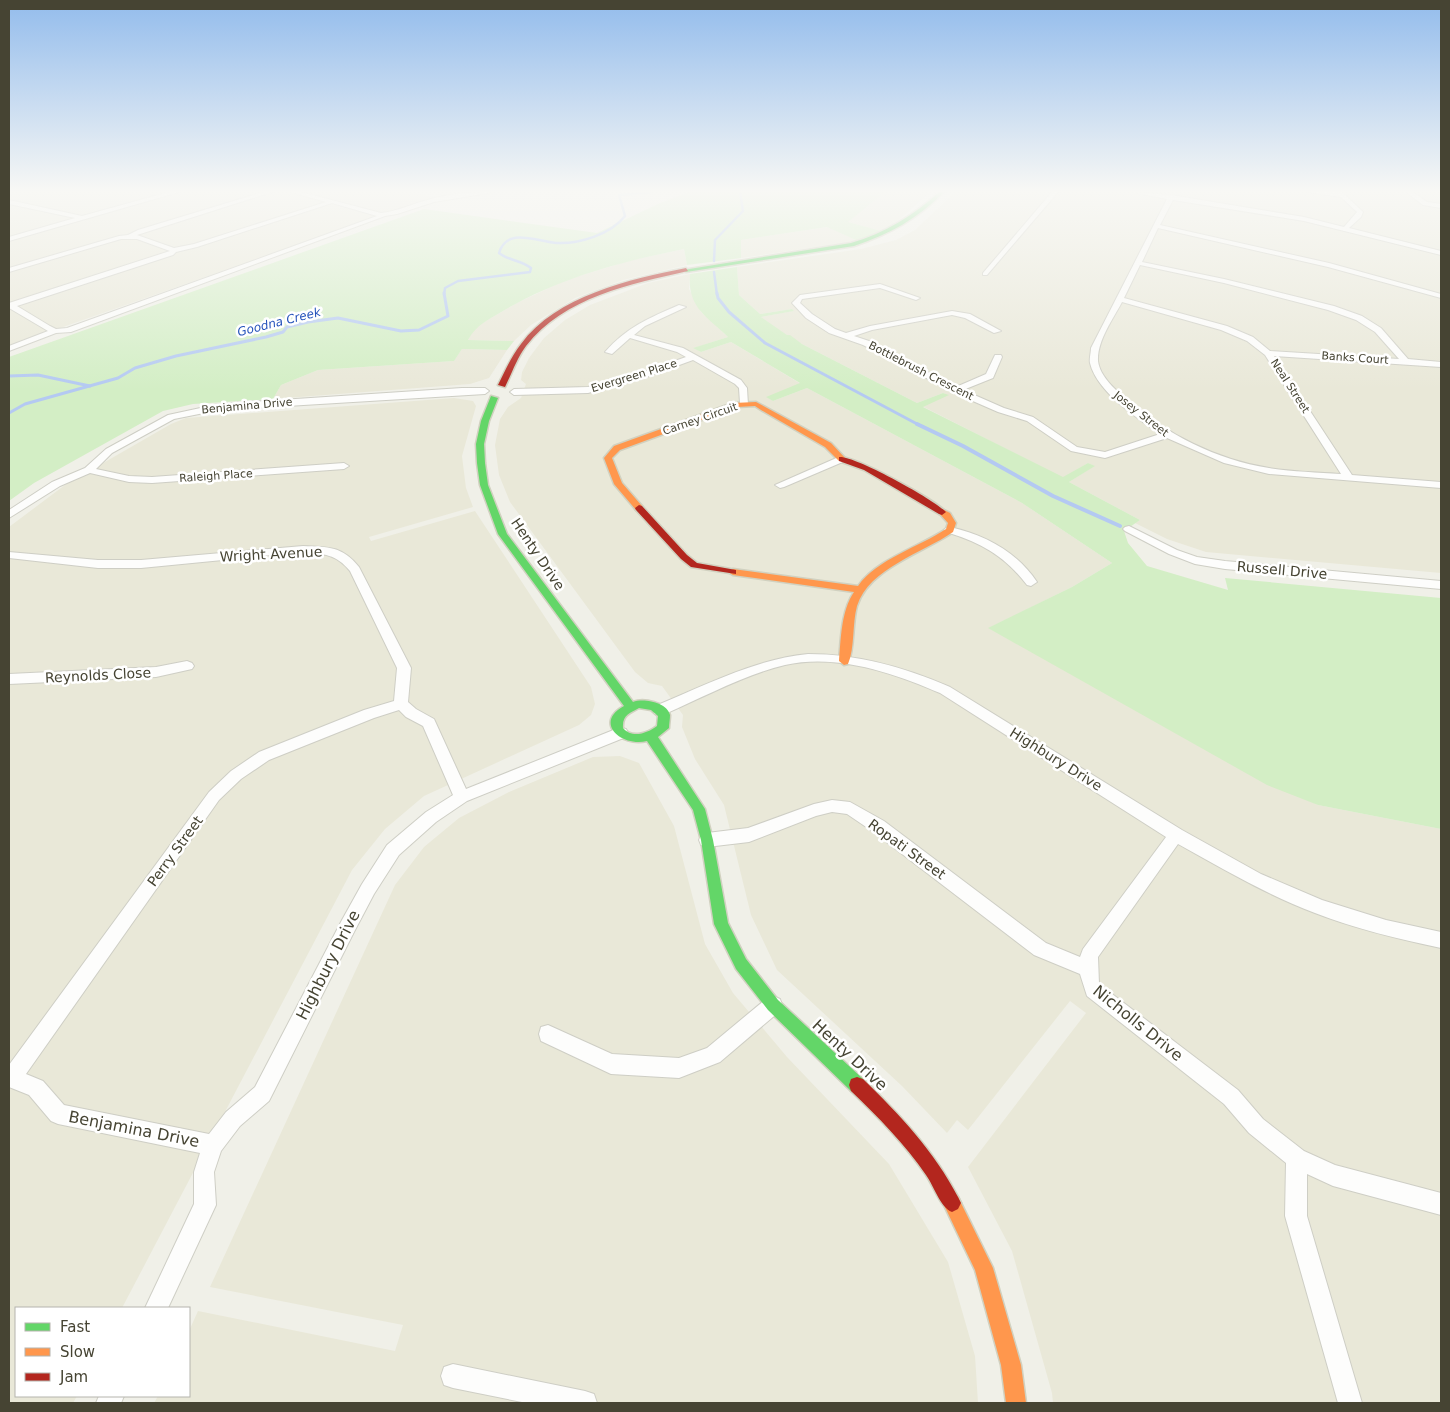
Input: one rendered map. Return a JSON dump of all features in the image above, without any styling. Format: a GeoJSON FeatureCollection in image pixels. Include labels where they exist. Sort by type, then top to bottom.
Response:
{"type":"FeatureCollection","features":[{"type":"Feature","properties":{"kind":"street"},"geometry":{"type":"LineString","coordinates":[[9,270],[49,258]]}},
{"type":"Feature","properties":{"kind":"street"},"geometry":{"type":"LineString","coordinates":[[10,306],[159,258]]}},
{"type":"Feature","properties":{"kind":"street"},"geometry":{"type":"LineString","coordinates":[[9,350],[55,331],[81,326],[271,258]]}},
{"type":"Feature","properties":{"kind":"street"},"geometry":{"type":"LineString","coordinates":[[502,385],[519,352],[533,335],[551,320],[594,296],[619,286],[674,272],[767,258]]}},
{"type":"Feature","properties":{"kind":"street"},"geometry":{"type":"LineString","coordinates":[[985,274],[999,258]]}},
{"type":"Feature","properties":{"kind":"street","name":"Josey Street"},"geometry":{"type":"LineString","coordinates":[[1141,258],[1095,348],[1094,363],[1106,386],[1139,415],[1167,435],[1228,461],[1268,471],[1441,485]]}},
{"type":"Feature","properties":{"kind":"street"},"geometry":{"type":"LineString","coordinates":[[1298,258],[1441,296]]}},
{"type":"Feature","properties":{"kind":"street"},"geometry":{"type":"LineString","coordinates":[[1138,263],[1224,281],[1359,318],[1378,330],[1406,362]]}},
{"type":"Feature","properties":{"kind":"street","name":"Bottlebrush Crescent"},"geometry":{"type":"LineString","coordinates":[[916,298],[880,286],[800,297],[796,303],[809,316],[832,331],[866,342],[956,390],[1001,410],[1030,419],[1074,449],[1104,455],[1167,435]]}},
{"type":"Feature","properties":{"kind":"street","name":"Neal Street"},"geometry":{"type":"LineString","coordinates":[[1120,299],[1224,328],[1250,339],[1268,353],[1349,478]]}},
{"type":"Feature","properties":{"kind":"street"},"geometry":{"type":"LineString","coordinates":[[10,306],[55,331]]}},
{"type":"Feature","properties":{"kind":"street"},"geometry":{"type":"LineString","coordinates":[[609,352],[642,324],[682,307]]}},
{"type":"Feature","properties":{"kind":"street"},"geometry":{"type":"LineString","coordinates":[[668,312],[678,319]]}},
{"type":"Feature","properties":{"kind":"street"},"geometry":{"type":"LineString","coordinates":[[846,336],[870,328],[952,313],[967,316],[997,331]]}},
{"type":"Feature","properties":{"kind":"street"},"geometry":{"type":"LineString","coordinates":[[627,336],[662,344],[694,357],[738,382],[743,388],[745,404]]}},
{"type":"Feature","properties":{"kind":"street","name":"Banks Court"},"geometry":{"type":"LineString","coordinates":[[1268,353],[1441,364]]}},
{"type":"Feature","properties":{"kind":"street","name":"Evergreen Place"},"geometry":{"type":"LineString","coordinates":[[514,392],[588,390],[638,377],[694,357]]}},
{"type":"Feature","properties":{"kind":"street"},"geometry":{"type":"LineString","coordinates":[[956,390],[990,376],[998,358]]}},
{"type":"Feature","properties":{"kind":"street"},"geometry":{"type":"LineString","coordinates":[[502,385],[510,386],[514,392],[504,398],[494,398],[485,395],[484,391],[493,386],[502,385]]}},
{"type":"Feature","properties":{"kind":"street","name":"Benjamina Drive"},"geometry":{"type":"LineString","coordinates":[[9,515],[56,484],[89,470],[109,451],[128,440],[171,417],[193,411],[255,405],[484,391]]}},
{"type":"Feature","properties":{"kind":"street","name":"Henty Drive"},"geometry":{"type":"LineString","coordinates":[[494,398],[485,421],[480,444],[480,463],[484,485],[503,534],[630,706]]}},
{"type":"Feature","properties":{"kind":"street","name":"Carney Circuit"},"geometry":{"type":"LineString","coordinates":[[858,589],[703,568],[694,565],[684,557],[618,484],[608,458],[617,448],[745,404],[756,404],[828,444],[841,459],[867,468],[947,515],[952,523],[950,530]]}},
{"type":"Feature","properties":{"kind":"street"},"geometry":{"type":"LineString","coordinates":[[780,485],[841,459]]}},
{"type":"Feature","properties":{"kind":"street","name":"Raleigh Place"},"geometry":{"type":"LineString","coordinates":[[89,470],[129,479],[152,480],[344,466]]}},
{"type":"Feature","properties":{"kind":"street","name":"Russell Drive"},"geometry":{"type":"LineString","coordinates":[[1129,529],[1173,552],[1194,560],[1225,565],[1441,585]]}},
{"type":"Feature","properties":{"kind":"street"},"geometry":{"type":"LineString","coordinates":[[844,661],[852,607],[858,589],[869,577],[950,530],[975,537],[998,548],[1018,564],[1031,582]]}},
{"type":"Feature","properties":{"kind":"street","name":"Wright Avenue"},"geometry":{"type":"LineString","coordinates":[[9,556],[98,564],[141,564],[303,549],[329,551],[345,556],[355,570],[404,668],[401,704]]}},
{"type":"Feature","properties":{"kind":"street","name":"Highbury Drive"},"geometry":{"type":"LineString","coordinates":[[660,710],[738,677],[789,660],[844,661],[872,664],[921,678],[945,690],[1176,835],[1255,879],[1319,907],[1386,928],[1441,940]]}},
{"type":"Feature","properties":{"kind":"street","name":"Reynolds Close"},"geometry":{"type":"LineString","coordinates":[[9,678],[156,672],[187,666]]}},
{"type":"Feature","properties":{"kind":"street"},"geometry":{"type":"LineString","coordinates":[[401,704],[411,713],[429,723],[462,797]]}},
{"type":"Feature","properties":{"kind":"street","name":"Perry Street"},"geometry":{"type":"LineString","coordinates":[[10,1077],[214,796],[236,775],[264,756],[369,714],[401,704]]}},
{"type":"Feature","properties":{"kind":"street"},"geometry":{"type":"LineString","coordinates":[[646,704],[660,710],[664,715],[663,728],[651,737],[636,740],[621,733],[617,720],[619,714],[630,706],[646,704]]}},
{"type":"Feature","properties":{"kind":"street","name":"Highbury Drive"},"geometry":{"type":"LineString","coordinates":[[156,1307],[205,1206],[204,1172],[213,1145],[233,1119],[262,1094],[368,888],[393,850],[431,817],[462,797],[621,733]]}},
{"type":"Feature","properties":{"kind":"street","name":"Henty Drive"},"geometry":{"type":"LineString","coordinates":[[651,737],[699,809],[707,840],[721,924],[741,964],[773,1005],[898,1124],[944,1186],[984,1268],[1011,1365],[1016,1403]]}},
{"type":"Feature","properties":{"kind":"street","name":"Ropati Street"},"geometry":{"type":"LineString","coordinates":[[707,840],[749,835],[814,810],[832,806],[850,808],[878,826],[1040,949],[1088,969]]}},
{"type":"Feature","properties":{"kind":"street","name":"Nicholls Drive"},"geometry":{"type":"LineString","coordinates":[[1176,835],[1089,955],[1089,983],[1093,990],[1231,1097],[1256,1126],[1297,1158],[1333,1175],[1441,1204]]}},
{"type":"Feature","properties":{"kind":"street"},"geometry":{"type":"LineString","coordinates":[[548,1034],[611,1064],[679,1068],[713,1056],[773,1005]]}},
{"type":"Feature","properties":{"kind":"street","name":"Benjamina Drive"},"geometry":{"type":"LineString","coordinates":[[10,1077],[36,1088],[58,1114],[213,1145]]}},
{"type":"Feature","properties":{"kind":"street"},"geometry":{"type":"LineString","coordinates":[[1297,1158],[1296,1216],[1350,1403]]}},
{"type":"Feature","properties":{"kind":"street"},"geometry":{"type":"LineString","coordinates":[[453,1376],[585,1403]]}},
{"type":"Feature","properties":{"kind":"shaded area"},"geometry":{"type":"Polygon","coordinates":[[[9,258],[260,258],[9,346],[9,258]]]}},
{"type":"Feature","properties":{"kind":"shaded area"},"geometry":{"type":"Polygon","coordinates":[[[642,258],[686,258],[687,265],[623,280],[575,298],[531,325],[514,341],[468,340],[474,328],[517,303],[566,280],[642,258]]]}},
{"type":"Feature","properties":{"kind":"shaded area"},"geometry":{"type":"Polygon","coordinates":[[[800,258],[1441,258],[1441,573],[1206,552],[1167,539],[1135,523],[1140,520],[1069,482],[1094,466],[1088,463],[1063,478],[922,406],[948,395],[943,393],[917,403],[802,344],[770,325],[761,317],[793,311],[792,309],[760,314],[739,295],[737,267],[800,258]]]}},
{"type":"Feature","properties":{"kind":"shaded area"},"geometry":{"type":"Polygon","coordinates":[[[690,274],[689,289],[701,312],[728,337],[694,348],[701,352],[731,342],[801,384],[767,397],[773,401],[807,388],[1022,503],[1112,563],[1072,587],[989,628],[1318,805],[1441,829],[1441,1403],[1053,1403],[1052,1393],[1012,1251],[968,1167],[1086,1013],[1070,1001],[968,1130],[957,1120],[947,1133],[902,1086],[777,970],[751,915],[724,805],[695,759],[682,727],[683,715],[662,686],[648,683],[635,672],[510,502],[499,475],[495,445],[500,419],[508,407],[521,398],[526,384],[521,380],[522,372],[529,358],[544,338],[565,320],[590,305],[648,283],[690,274]]]}},
{"type":"Feature","properties":{"kind":"shaded area"},"geometry":{"type":"Polygon","coordinates":[[[462,349],[507,350],[489,378],[470,384],[273,399],[281,385],[318,370],[454,361],[462,349]]]}},
{"type":"Feature","properties":{"kind":"shaded area"},"geometry":{"type":"Polygon","coordinates":[[[454,398],[473,401],[476,406],[462,456],[466,488],[473,507],[369,537],[371,541],[475,511],[591,687],[595,704],[591,715],[579,725],[424,796],[385,829],[352,870],[123,1307],[15,1307],[15,1397],[76,1397],[73,1403],[9,1403],[9,527],[65,485],[171,424],[186,418],[454,398]]]}},
{"type":"Feature","properties":{"kind":"shaded area"},"geometry":{"type":"Polygon","coordinates":[[[620,756],[639,763],[674,826],[705,944],[733,993],[787,1057],[889,1164],[948,1262],[975,1356],[978,1403],[154,1403],[157,1397],[190,1397],[190,1329],[198,1311],[395,1351],[403,1325],[210,1287],[395,885],[424,847],[459,818],[509,792],[593,757],[620,756]]]}},
{"type":"Feature","properties":{"kind":"green space"},"geometry":{"type":"Polygon","coordinates":[[[287,258],[646,258],[590,272],[524,299],[487,320],[468,340],[514,341],[507,350],[462,349],[454,361],[318,370],[281,385],[273,399],[193,404],[163,411],[34,483],[9,501],[9,357],[287,258]]]}},
{"type":"Feature","properties":{"kind":"green space"},"geometry":{"type":"Polygon","coordinates":[[[686,258],[741,258],[741,258],[687,265],[686,258]]]}},
{"type":"Feature","properties":{"kind":"green space"},"geometry":{"type":"Polygon","coordinates":[[[737,267],[739,295],[760,314],[792,309],[794,311],[761,317],[802,344],[917,403],[943,393],[949,395],[923,407],[1063,477],[1088,463],[1095,466],[1069,482],[1140,520],[1124,531],[1128,543],[1147,566],[1228,590],[1225,578],[1441,598],[1441,829],[1318,805],[1267,785],[988,628],[1072,587],[1112,563],[1022,503],[807,388],[773,401],[766,397],[800,383],[731,342],[701,352],[693,348],[728,337],[706,317],[695,303],[690,285],[690,274],[737,267]]]}},
{"type":"Feature","properties":{"kind":"waterway","name":"Goodna Creek"},"geometry":{"type":"LineString","coordinates":[[444,294],[445,288],[458,281],[530,272],[531,268],[527,265],[507,258]]}},
{"type":"Feature","properties":{"kind":"waterway"},"geometry":{"type":"LineString","coordinates":[[714,272],[717,295]]}},
{"type":"Feature","properties":{"kind":"waterway"},"geometry":{"type":"LineString","coordinates":[[717,293],[718,298],[729,312],[765,343],[918,425]]}},
{"type":"Feature","properties":{"kind":"waterway","name":"Goodna Creek"},"geometry":{"type":"LineString","coordinates":[[90,386],[118,378],[135,368],[176,356],[266,337],[283,332],[287,327],[308,322],[338,318],[401,331],[419,330],[448,316],[444,294]]}},
{"type":"Feature","properties":{"kind":"waterway"},"geometry":{"type":"LineString","coordinates":[[9,376],[38,375],[90,386]]}},
{"type":"Feature","properties":{"kind":"waterway","name":"Goodna Creek"},"geometry":{"type":"LineString","coordinates":[[9,413],[25,404],[90,386]]}},
{"type":"Feature","properties":{"kind":"waterway"},"geometry":{"type":"LineString","coordinates":[[918,425],[963,446],[1053,496],[1120,526]]}},
{"type":"Feature","properties":{"kind":"traffic: fast"},"geometry":{"type":"LineString","coordinates":[[686,270],[766,258]]}},
{"type":"Feature","properties":{"kind":"traffic: fast"},"geometry":{"type":"LineString","coordinates":[[494,398],[485,421],[480,444],[481,463],[484,485],[503,534],[630,706]]}},
{"type":"Feature","properties":{"kind":"traffic: fast"},"geometry":{"type":"LineString","coordinates":[[638,704],[654,706],[664,715],[663,728],[655,734],[646,737],[636,738],[622,734],[618,729],[617,722],[621,713],[638,704]]}},
{"type":"Feature","properties":{"kind":"traffic: fast"},"geometry":{"type":"LineString","coordinates":[[651,737],[699,809],[707,840],[721,924],[741,964],[773,1005],[857,1085]]}},
{"type":"Feature","properties":{"kind":"traffic: slow"},"geometry":{"type":"LineString","coordinates":[[639,508],[618,484],[608,458],[617,448],[736,405],[756,404],[764,408],[828,445],[842,459]]}},
{"type":"Feature","properties":{"kind":"traffic: slow"},"geometry":{"type":"LineString","coordinates":[[844,661],[852,607],[864,584],[890,564],[950,530],[952,523],[947,515],[942,512]]}},
{"type":"Feature","properties":{"kind":"traffic: slow"},"geometry":{"type":"LineString","coordinates":[[733,572],[858,589]]}},
{"type":"Feature","properties":{"kind":"traffic: slow"},"geometry":{"type":"LineString","coordinates":[[952,1203],[984,1268],[1011,1365],[1016,1403]]}},
{"type":"Feature","properties":{"kind":"traffic: jam"},"geometry":{"type":"LineString","coordinates":[[502,385],[524,344],[539,328],[557,315],[577,303],[620,286],[686,270]]}},
{"type":"Feature","properties":{"kind":"traffic: jam"},"geometry":{"type":"LineString","coordinates":[[842,459],[867,468],[942,512]]}},
{"type":"Feature","properties":{"kind":"traffic: jam"},"geometry":{"type":"LineString","coordinates":[[639,508],[684,557],[694,565],[733,572]]}},
{"type":"Feature","properties":{"kind":"traffic: jam"},"geometry":{"type":"LineString","coordinates":[[857,1085],[910,1140],[933,1170],[952,1203]]}}]}
